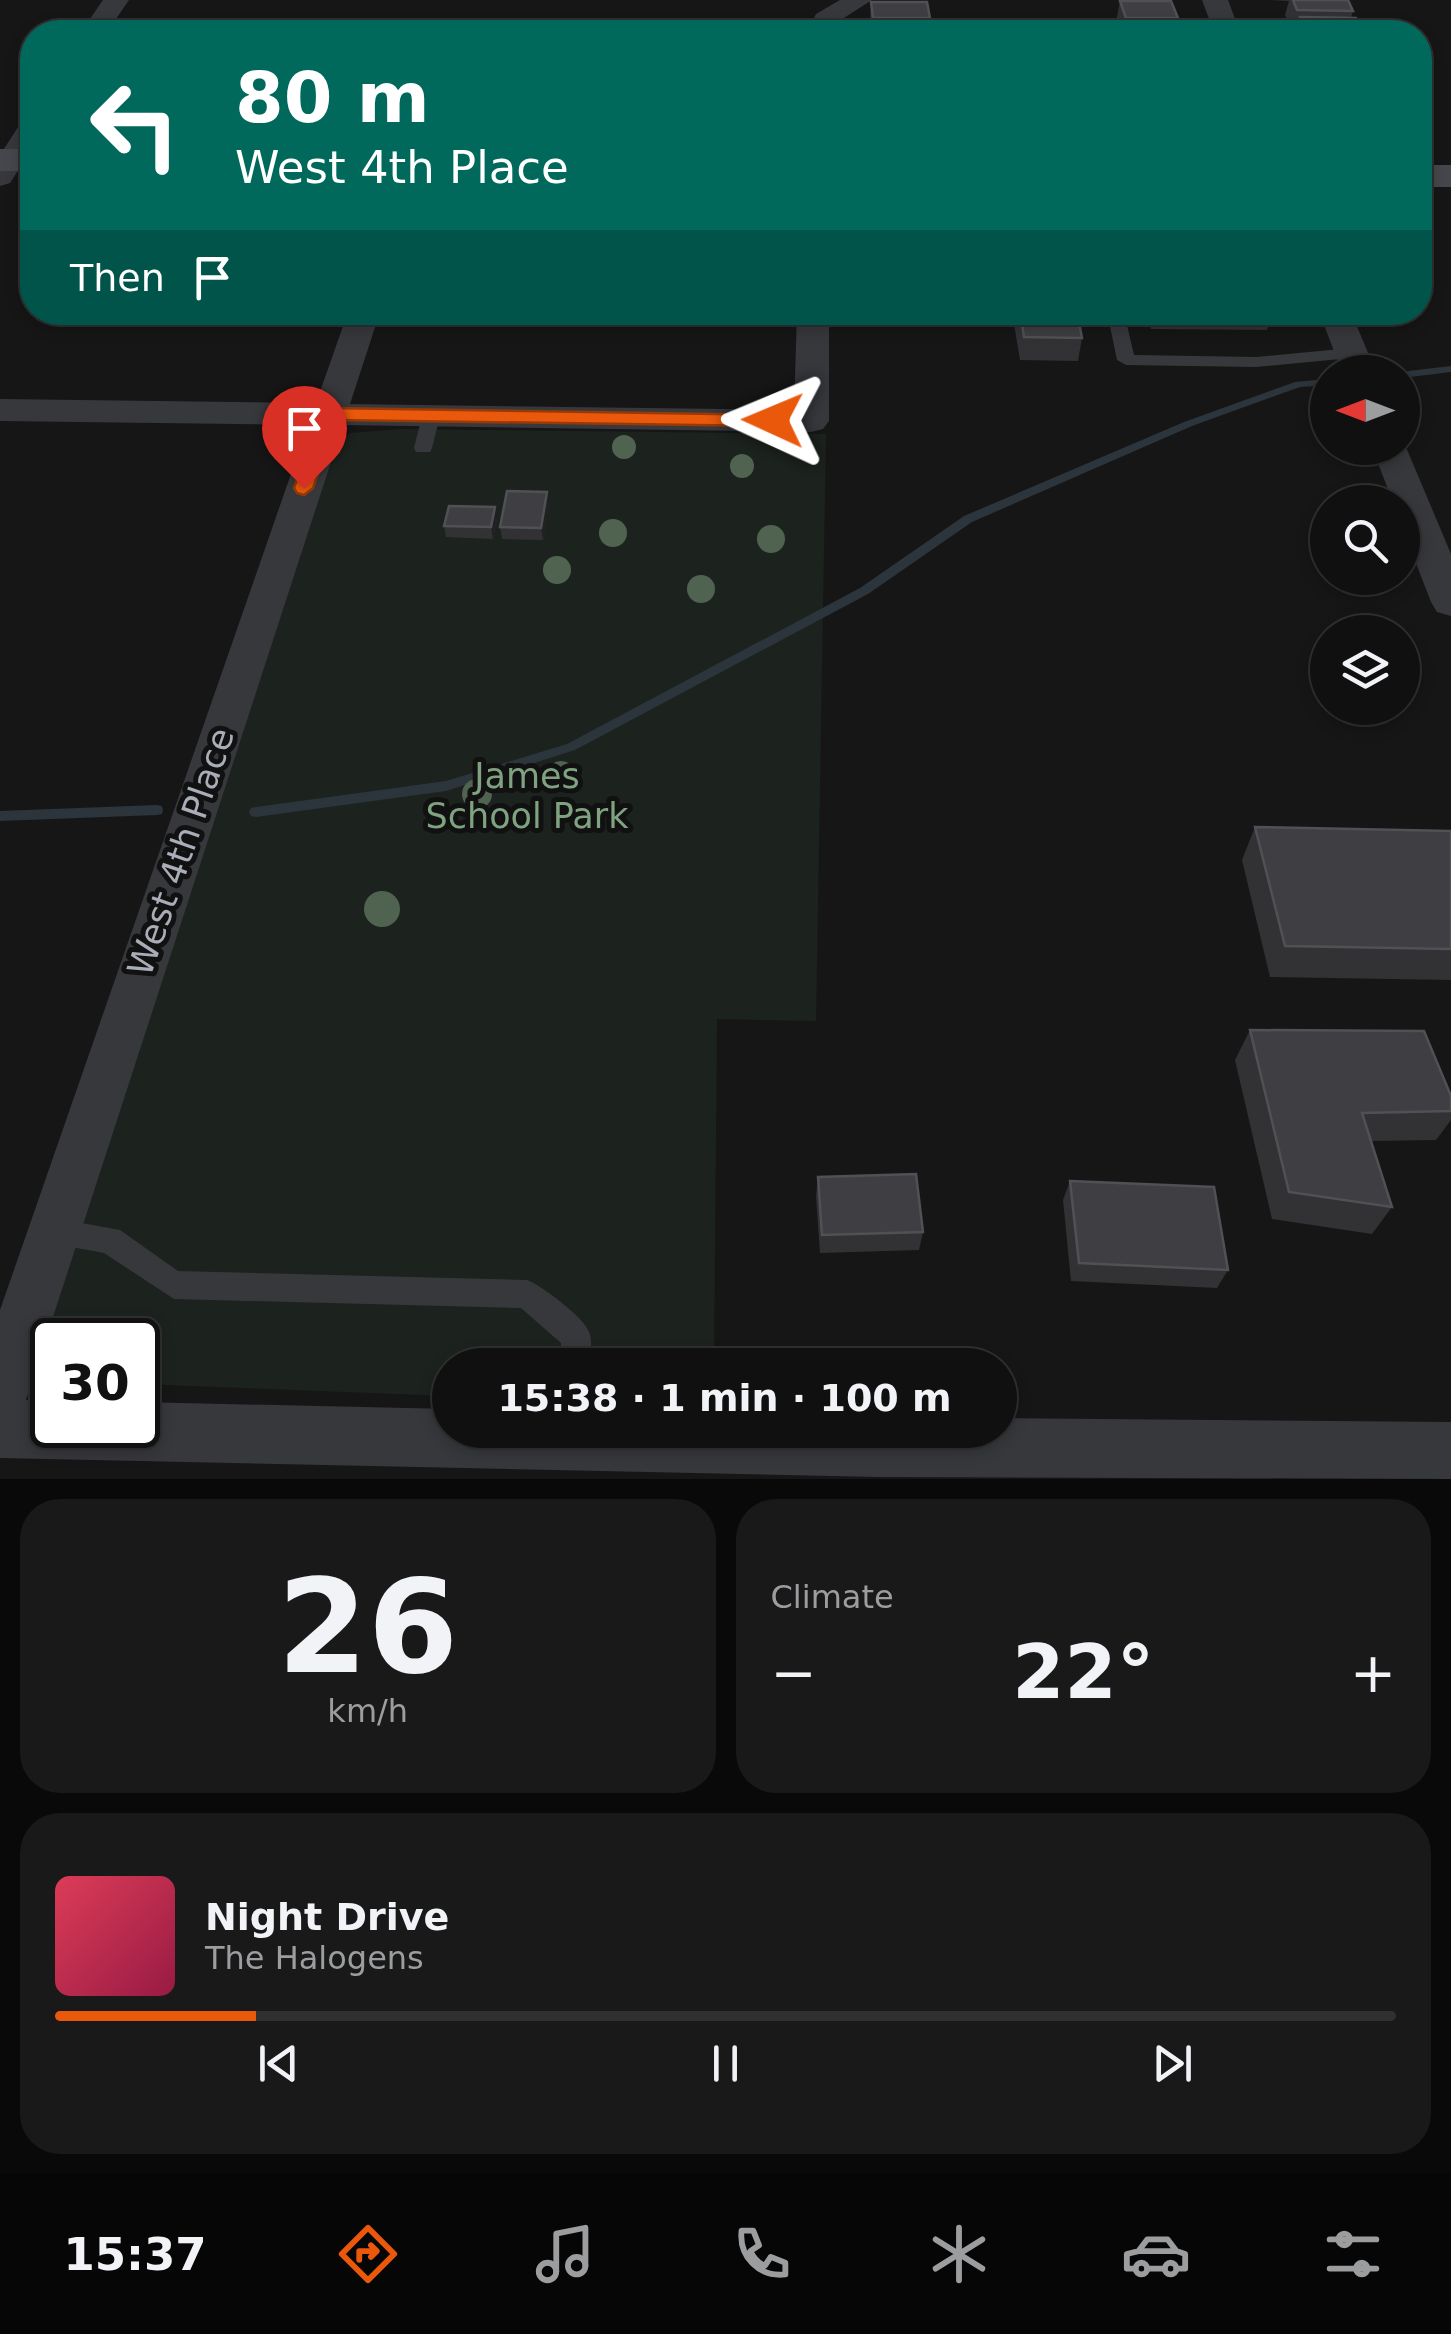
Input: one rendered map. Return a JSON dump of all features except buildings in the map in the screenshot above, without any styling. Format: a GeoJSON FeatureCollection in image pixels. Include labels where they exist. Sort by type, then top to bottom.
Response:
{"type":"FeatureCollection","features":[{"type":"Feature","properties":{"kind":"street"},"geometry":{"type":"LineString","coordinates":[[825,20],[859,0]]}},
{"type":"Feature","properties":{"kind":"street","name":"West 4th Place"},"geometry":{"type":"LineString","coordinates":[[0,1393],[359,325]]}},
{"type":"Feature","properties":{"kind":"street"},"geometry":{"type":"LineString","coordinates":[[0,410],[328,414],[427,432],[811,421],[813,325]]}},
{"type":"Feature","properties":{"kind":"street"},"geometry":{"type":"LineString","coordinates":[[1340,325],[1352,355]]}},
{"type":"Feature","properties":{"kind":"street"},"geometry":{"type":"LineString","coordinates":[[1397,465],[1451,602]]}},
{"type":"Feature","properties":{"kind":"street"},"geometry":{"type":"LineString","coordinates":[[0,1429],[432,1434]]}},
{"type":"Feature","properties":{"kind":"street"},"geometry":{"type":"LineString","coordinates":[[709,1448],[878,1463],[1451,1452]]}},
{"type":"Feature","properties":{"kind":"lane"},"geometry":{"type":"LineString","coordinates":[[1117,325],[1126,360],[1310,363]]}},
{"type":"Feature","properties":{"kind":"lane"},"geometry":{"type":"LineString","coordinates":[[54,1232],[110,1240],[174,1285],[527,1294],[576,1336],[576,1348]]}},
{"type":"Feature","properties":{"kind":"green space","name":"James School Park"},"geometry":{"type":"Polygon","coordinates":[[[401,429],[826,434],[816,1021],[717,1019],[714,1348],[432,1348],[432,1395],[160,1385],[160,1318],[50,1318],[331,455],[350,433],[401,429]]]}},
{"type":"Feature","properties":{"kind":"waterway"},"geometry":{"type":"LineString","coordinates":[[1420,373],[1451,369]]}},
{"type":"Feature","properties":{"kind":"waterway"},"geometry":{"type":"LineString","coordinates":[[256,812],[446,786],[571,747],[864,591],[968,519],[1188,424],[1310,383]]}},
{"type":"Feature","properties":{"kind":"waterway"},"geometry":{"type":"LineString","coordinates":[[0,816],[157,810]]}},
{"type":"Feature","properties":{"kind":"route"},"geometry":{"type":"LineString","coordinates":[[304,488],[328,414],[773,420]]}}]}
